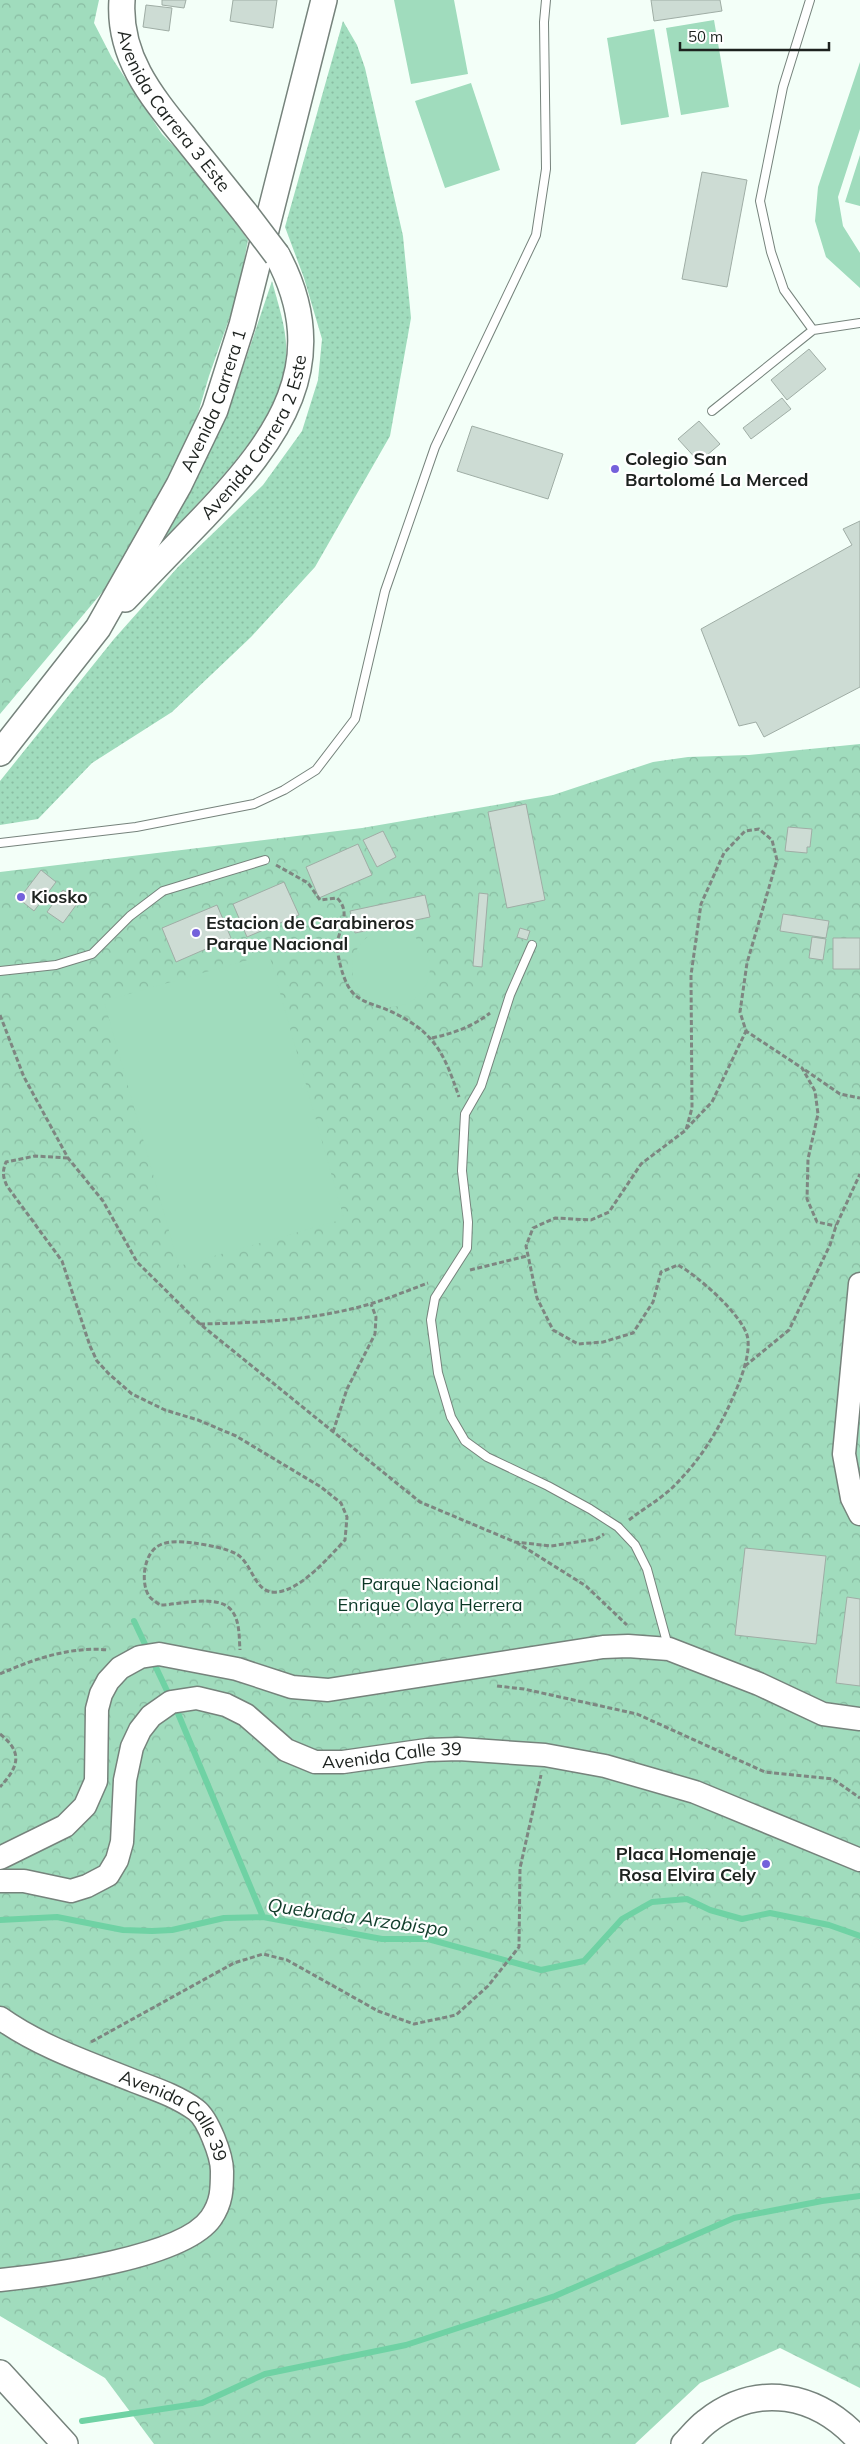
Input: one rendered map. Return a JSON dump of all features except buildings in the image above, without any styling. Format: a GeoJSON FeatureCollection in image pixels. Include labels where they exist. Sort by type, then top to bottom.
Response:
{"type":"FeatureCollection","features":[{"type":"Feature","properties":{"kind":"main road","name":"Avenida Carrera 3 Este"},"geometry":{"type":"LineString","coordinates":[[122,0],[121,19],[125,42],[131,61],[147,90],[246,214]]}},
{"type":"Feature","properties":{"kind":"main road","name":"Avenida Carrera 1"},"geometry":{"type":"LineString","coordinates":[[0,753],[98,628],[179,485],[215,410],[228,375],[324,0]]}},
{"type":"Feature","properties":{"kind":"main road","name":"Avenida Carrera 2 Este"},"geometry":{"type":"LineString","coordinates":[[98,628],[244,475],[279,424],[293,389],[301,341],[297,303],[290,280],[277,255],[246,214]]}},
{"type":"Feature","properties":{"kind":"main road"},"geometry":{"type":"LineString","coordinates":[[0,2373],[65,2444]]}},
{"type":"Feature","properties":{"kind":"main road"},"geometry":{"type":"LineString","coordinates":[[684,2444],[706,2422],[732,2406],[759,2398],[787,2398],[812,2404],[846,2426],[860,2441]]}},
{"type":"Feature","properties":{"kind":"street"},"geometry":{"type":"LineString","coordinates":[[860,1284],[844,1454],[852,1498],[860,1514]]}},
{"type":"Feature","properties":{"kind":"street"},"geometry":{"type":"LineString","coordinates":[[0,1858],[65,1826],[85,1806],[96,1781],[97,1709],[101,1694],[108,1681],[120,1668],[149,1655],[237,1669],[292,1686],[328,1690],[603,1647],[660,1648],[759,1684],[823,1714],[860,1719]]}},
{"type":"Feature","properties":{"kind":"street","name":"Avenida Calle 39"},"geometry":{"type":"LineString","coordinates":[[0,1882],[24,1881],[71,1891],[87,1886],[108,1875],[117,1860],[122,1842],[125,1780],[132,1747],[140,1730],[151,1716],[171,1702],[197,1698],[226,1705],[246,1714],[286,1750],[316,1762],[343,1762],[427,1750],[460,1749],[545,1755],[605,1766],[695,1792],[860,1860]]}},
{"type":"Feature","properties":{"kind":"street","name":"Avenida Calle 39"},"geometry":{"type":"LineString","coordinates":[[0,2018],[68,2054],[174,2097],[197,2111],[209,2129],[222,2163],[222,2197],[210,2219],[186,2238],[153,2251],[71,2270],[0,2280]]}},
{"type":"Feature","properties":{"kind":"lane"},"geometry":{"type":"LineString","coordinates":[[0,843],[136,828],[254,804],[284,790],[316,770],[355,719],[386,591],[435,447],[536,235],[546,169],[544,22],[546,0]]}},
{"type":"Feature","properties":{"kind":"lane"},"geometry":{"type":"LineString","coordinates":[[810,0],[783,87],[760,201],[771,252],[784,290],[813,330]]}},
{"type":"Feature","properties":{"kind":"lane"},"geometry":{"type":"LineString","coordinates":[[712,411],[813,330],[860,323]]}},
{"type":"Feature","properties":{"kind":"lane"},"geometry":{"type":"LineString","coordinates":[[0,971],[56,965],[92,954],[130,916],[163,891],[264,860]]}},
{"type":"Feature","properties":{"kind":"lane"},"geometry":{"type":"LineString","coordinates":[[532,946],[510,995],[481,1086],[465,1114],[462,1171],[468,1222],[467,1248],[435,1298],[431,1320],[438,1374],[451,1417],[465,1441],[487,1457],[548,1486],[618,1527],[635,1545],[647,1569],[660,1648]]}},
{"type":"Feature","properties":{"kind":"path"},"geometry":{"type":"LineString","coordinates":[[686,1130],[692,1108],[691,975],[701,904],[724,853],[745,831],[759,829],[772,840],[777,860],[748,963],[740,1012],[746,1031],[840,1094],[860,1098]]}},
{"type":"Feature","properties":{"kind":"path"},"geometry":{"type":"LineString","coordinates":[[264,860],[308,883],[320,900],[337,898],[340,901],[344,920],[337,943],[341,966],[348,987],[356,996],[372,1007],[398,1015],[432,1038],[444,1055],[465,1114]]}},
{"type":"Feature","properties":{"kind":"path"},"geometry":{"type":"LineString","coordinates":[[432,1038],[456,1033],[478,1022],[510,995]]}},
{"type":"Feature","properties":{"kind":"path"},"geometry":{"type":"LineString","coordinates":[[0,1015],[24,1077],[68,1158],[103,1201],[137,1262],[200,1324],[420,1502],[515,1542],[586,1586],[660,1648]]}},
{"type":"Feature","properties":{"kind":"path"},"geometry":{"type":"LineString","coordinates":[[515,1542],[551,1546],[596,1538],[618,1527],[671,1488],[709,1445],[729,1409],[746,1366],[747,1335],[733,1314],[697,1276],[678,1265],[661,1272],[653,1302],[633,1332],[603,1342],[578,1344],[553,1330],[537,1298],[526,1246],[533,1228],[555,1218],[592,1220],[609,1212],[641,1164],[686,1130],[712,1102],[746,1031]]}},
{"type":"Feature","properties":{"kind":"path"},"geometry":{"type":"LineString","coordinates":[[802,1068],[815,1091],[818,1114],[808,1159],[807,1199],[817,1222],[836,1226]]}},
{"type":"Feature","properties":{"kind":"path"},"geometry":{"type":"LineString","coordinates":[[68,1158],[35,1156],[22,1158],[6,1162],[1,1169],[7,1186],[62,1261],[90,1346],[97,1361],[132,1394],[165,1410],[198,1420],[236,1436],[321,1486],[341,1502],[347,1517],[345,1540],[298,1584],[280,1592],[270,1593],[263,1590],[239,1556],[220,1549],[194,1543],[170,1542],[158,1546],[150,1555],[145,1568],[144,1583],[149,1597],[160,1605],[208,1600],[223,1604],[232,1611],[239,1630],[240,1650],[247,1653]]}},
{"type":"Feature","properties":{"kind":"path"},"geometry":{"type":"LineString","coordinates":[[746,1366],[789,1330],[830,1245],[836,1226],[860,1174]]}},
{"type":"Feature","properties":{"kind":"path"},"geometry":{"type":"LineString","coordinates":[[200,1324],[273,1321],[323,1315],[371,1304],[451,1275],[527,1256]]}},
{"type":"Feature","properties":{"kind":"path"},"geometry":{"type":"LineString","coordinates":[[333,1432],[347,1389],[375,1334],[376,1317],[371,1304]]}},
{"type":"Feature","properties":{"kind":"path"},"geometry":{"type":"LineString","coordinates":[[0,1674],[46,1656],[91,1648],[114,1650]]}},
{"type":"Feature","properties":{"kind":"path"},"geometry":{"type":"LineString","coordinates":[[494,1686],[524,1689],[637,1714],[765,1772],[833,1779],[860,1798]]}},
{"type":"Feature","properties":{"kind":"path"},"geometry":{"type":"LineString","coordinates":[[0,1734],[15,1751],[17,1760],[15,1769],[0,1787]]}},
{"type":"Feature","properties":{"kind":"path"},"geometry":{"type":"LineString","coordinates":[[68,2054],[234,1963],[263,1954],[287,1960],[378,2010],[414,2024],[456,2015],[488,1986],[519,1947],[520,1868],[545,1755]]}},
{"type":"Feature","properties":{"kind":"green space"},"geometry":{"type":"Polygon","coordinates":[[[0,0],[99,0],[94,23],[112,58],[162,134],[197,170],[248,240],[238,294],[209,376],[187,451],[120,571],[0,714],[0,0]]]}},
{"type":"Feature","properties":{"kind":"green space"},"geometry":{"type":"Polygon","coordinates":[[[394,0],[454,0],[468,74],[411,84],[394,0]]]}},
{"type":"Feature","properties":{"kind":"green space"},"geometry":{"type":"Polygon","coordinates":[[[714,20],[729,107],[681,115],[666,28],[714,20]]]}},
{"type":"Feature","properties":{"kind":"green space"},"geometry":{"type":"Polygon","coordinates":[[[343,21],[357,45],[365,68],[403,236],[411,318],[390,436],[315,567],[251,637],[172,712],[92,763],[38,819],[0,825],[0,781],[114,639],[178,567],[263,485],[302,431],[318,380],[322,339],[304,278],[285,227],[343,21]]]}},
{"type":"Feature","properties":{"kind":"green space"},"geometry":{"type":"Polygon","coordinates":[[[654,29],[669,117],[621,125],[607,38],[654,29]]]}},
{"type":"Feature","properties":{"kind":"green space"},"geometry":{"type":"Polygon","coordinates":[[[860,62],[860,129],[838,197],[843,226],[860,253],[860,288],[826,257],[815,221],[818,187],[860,62]]]}},
{"type":"Feature","properties":{"kind":"green space"},"geometry":{"type":"Polygon","coordinates":[[[471,83],[500,170],[445,188],[415,101],[471,83]]]}},
{"type":"Feature","properties":{"kind":"green space"},"geometry":{"type":"Polygon","coordinates":[[[860,155],[860,206],[845,202],[860,155]]]}},
{"type":"Feature","properties":{"kind":"green space"},"geometry":{"type":"Polygon","coordinates":[[[272,281],[286,337],[286,356],[281,382],[271,407],[256,432],[220,480],[162,541],[227,415],[272,281]]]}},
{"type":"Feature","properties":{"kind":"green space","name":"Parque Nacional Enrique Olaya Herrera"},"geometry":{"type":"Polygon","coordinates":[[[860,744],[860,2388],[780,2348],[700,2383],[635,2444],[154,2444],[105,2378],[0,2316],[0,872],[362,828],[553,795],[653,762],[688,757],[749,755],[860,744]]]}},
{"type":"Feature","properties":{"kind":"green space"},"geometry":{"type":"Polygon","coordinates":[[[383,929],[399,929],[413,935],[424,946],[430,960],[430,976],[424,990],[413,1001],[399,1007],[383,1007],[369,1001],[358,990],[352,976],[352,960],[358,946],[369,935],[383,929]]]}},
{"type":"Feature","properties":{"kind":"green space"},"geometry":{"type":"Polygon","coordinates":[[[269,954],[344,1219],[179,1266],[104,1001],[269,954]]]}},
{"type":"Feature","properties":{"kind":"waterway"},"geometry":{"type":"LineString","coordinates":[[134,1621],[169,1695]]}},
{"type":"Feature","properties":{"kind":"waterway"},"geometry":{"type":"LineString","coordinates":[[177,1711],[263,1917]]}},
{"type":"Feature","properties":{"kind":"waterway","name":"Quebrada Arzobispo"},"geometry":{"type":"LineString","coordinates":[[0,1920],[57,1917],[123,1930],[152,1931],[172,1930],[224,1918],[263,1917],[382,1939],[428,1939],[541,1970],[584,1961],[622,1919],[652,1902],[687,1899],[710,1910],[742,1919],[770,1913],[829,1925],[860,1936]]}},
{"type":"Feature","properties":{"kind":"waterway"},"geometry":{"type":"LineString","coordinates":[[82,2421],[202,2403],[265,2374],[406,2345],[555,2296],[734,2218],[822,2201],[860,2196]]}},
{"type":"Feature","properties":{"kind":"place","name":"Colegio San Bartolomé La Merced"},"geometry":{"type":"Point","coordinates":[615,469]}},
{"type":"Feature","properties":{"kind":"place","name":"Kiosko"},"geometry":{"type":"Point","coordinates":[21,897]}},
{"type":"Feature","properties":{"kind":"place","name":"Estacion de Carabineros Parque Nacional"},"geometry":{"type":"Point","coordinates":[196,933]}},
{"type":"Feature","properties":{"kind":"place","name":"Placa Homenaje Rosa Elvira Cely"},"geometry":{"type":"Point","coordinates":[766,1864]}}]}
